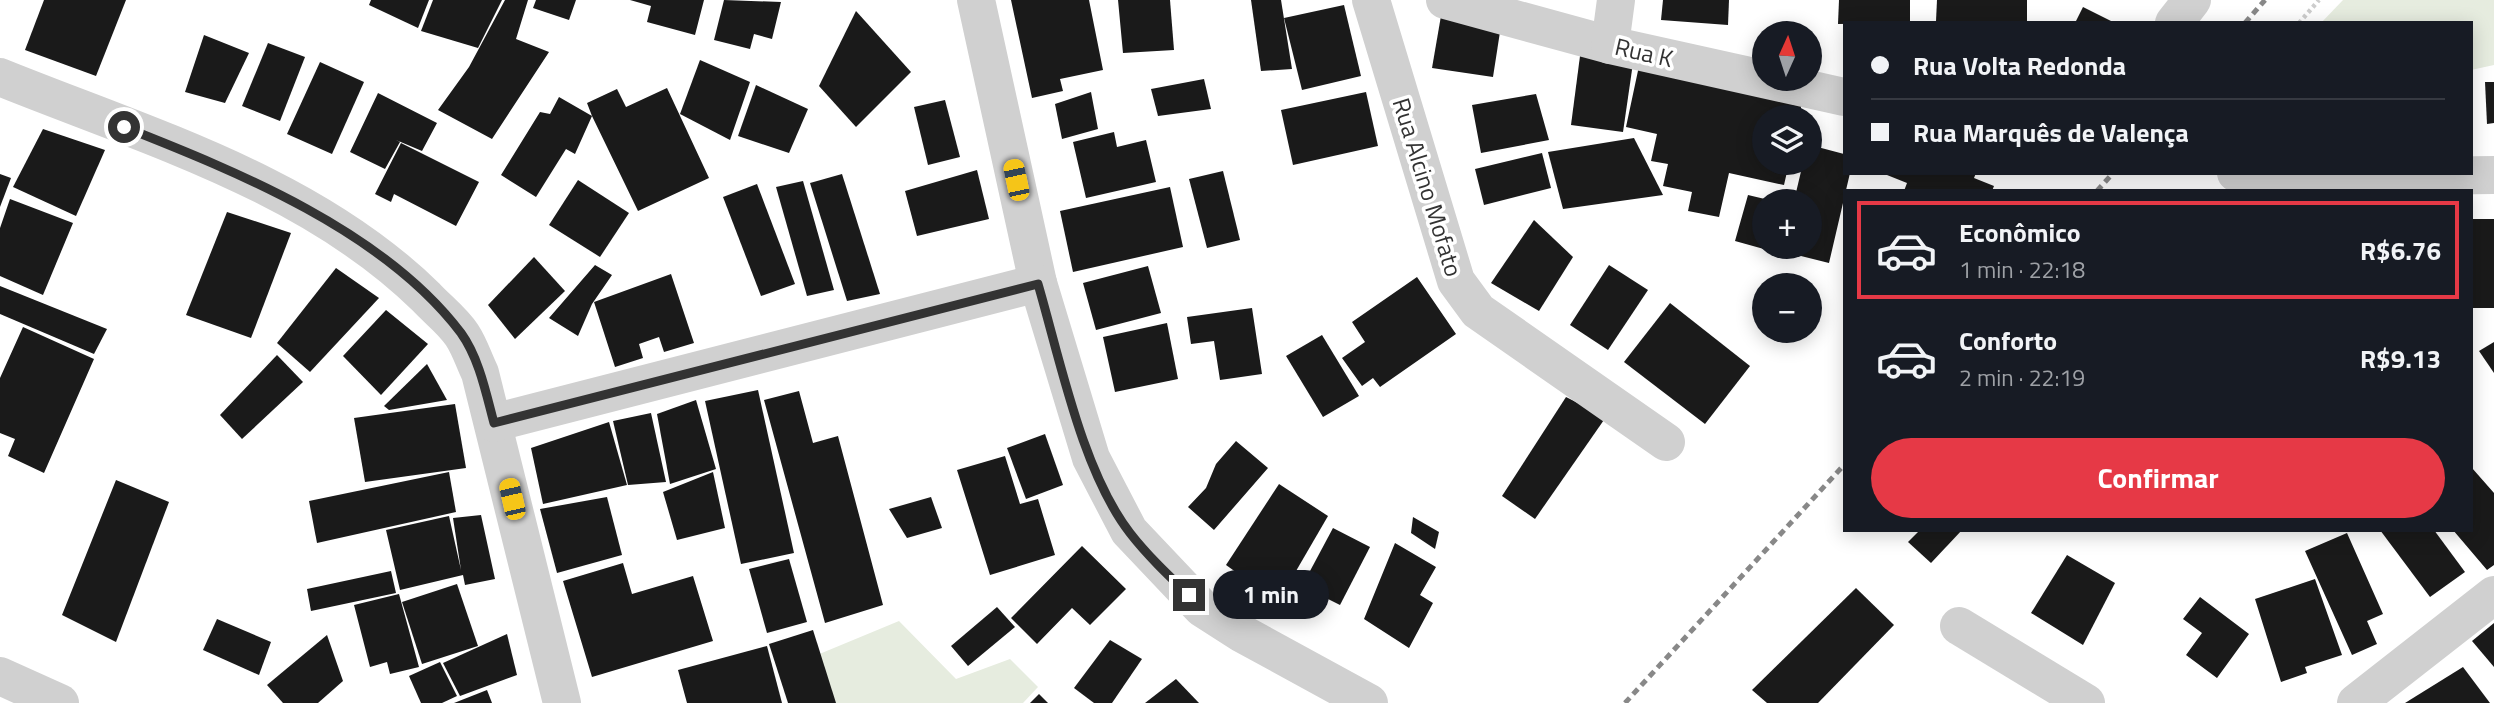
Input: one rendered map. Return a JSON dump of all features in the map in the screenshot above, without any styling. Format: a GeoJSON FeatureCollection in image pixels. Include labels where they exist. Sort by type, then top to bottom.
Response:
{"type":"FeatureCollection","features":[{"type":"Feature","properties":{"kind":"street"},"geometry":{"type":"LineString","coordinates":[[976,0],[1038,284],[1091,458],[1129,531],[1202,608],[1241,633],[1369,703]]}},
{"type":"Feature","properties":{"kind":"street","name":"Rua Alcino Mofato"},"geometry":{"type":"LineString","coordinates":[[1371,0],[1456,281],[1478,311],[1666,442]]}},
{"type":"Feature","properties":{"kind":"street","name":"Rua K"},"geometry":{"type":"LineString","coordinates":[[1445,0],[1610,45],[1843,97]]}},
{"type":"Feature","properties":{"kind":"street"},"geometry":{"type":"LineString","coordinates":[[1610,45],[1616,0]]}},
{"type":"Feature","properties":{"kind":"street"},"geometry":{"type":"LineString","coordinates":[[2176,21],[2192,0]]}},
{"type":"Feature","properties":{"kind":"street"},"geometry":{"type":"LineString","coordinates":[[0,77],[223,167],[311,212],[367,247],[407,278],[462,334],[480,373],[494,423],[562,703]]}},
{"type":"Feature","properties":{"kind":"street"},"geometry":{"type":"LineString","coordinates":[[2284,175],[2494,175]]}},
{"type":"Feature","properties":{"kind":"street"},"geometry":{"type":"LineString","coordinates":[[494,423],[1038,284]]}},
{"type":"Feature","properties":{"kind":"street"},"geometry":{"type":"LineString","coordinates":[[2356,703],[2494,595]]}},
{"type":"Feature","properties":{"kind":"street"},"geometry":{"type":"LineString","coordinates":[[1959,626],[2086,703]]}},
{"type":"Feature","properties":{"kind":"street"},"geometry":{"type":"LineString","coordinates":[[0,676],[60,703]]}},
{"type":"Feature","properties":{"kind":"path"},"geometry":{"type":"LineString","coordinates":[[2301,21],[2319,0]]}},
{"type":"Feature","properties":{"kind":"shaded area"},"geometry":{"type":"Polygon","coordinates":[[[2343,0],[2494,0],[2494,65],[2473,70],[2473,21],[2323,21],[2343,0]]]}},
{"type":"Feature","properties":{"kind":"shaded area"},"geometry":{"type":"Polygon","coordinates":[[[899,621],[956,679],[1010,659],[1038,687],[1023,703],[799,703],[817,655],[899,621]]]}},
{"type":"Feature","properties":{"kind":"building"},"geometry":{"type":"Polygon","coordinates":[[[44,0],[126,0],[96,76],[25,50],[44,0]]]}},
{"type":"Feature","properties":{"kind":"building"},"geometry":{"type":"Polygon","coordinates":[[[371,0],[429,0],[418,28],[369,5],[371,0]]]}},
{"type":"Feature","properties":{"kind":"building"},"geometry":{"type":"Polygon","coordinates":[[[433,0],[502,0],[478,48],[421,31],[433,0]]]}},
{"type":"Feature","properties":{"kind":"building"},"geometry":{"type":"Polygon","coordinates":[[[505,0],[528,0],[516,39],[549,52],[492,139],[438,110],[469,67],[505,0]]]}},
{"type":"Feature","properties":{"kind":"building"},"geometry":{"type":"Polygon","coordinates":[[[536,0],[576,0],[569,20],[533,8],[536,0]]]}},
{"type":"Feature","properties":{"kind":"building"},"geometry":{"type":"Polygon","coordinates":[[[630,0],[704,0],[695,35],[647,22],[651,6],[630,0]]]}},
{"type":"Feature","properties":{"kind":"building"},"geometry":{"type":"Polygon","coordinates":[[[724,0],[781,2],[772,39],[754,34],[750,49],[714,40],[724,0]]]}},
{"type":"Feature","properties":{"kind":"building"},"geometry":{"type":"Polygon","coordinates":[[[1011,0],[1089,0],[1103,70],[1060,79],[1063,91],[1032,98],[1011,0]]]}},
{"type":"Feature","properties":{"kind":"building"},"geometry":{"type":"Polygon","coordinates":[[[1118,0],[1170,0],[1174,50],[1123,53],[1118,0]]]}},
{"type":"Feature","properties":{"kind":"building"},"geometry":{"type":"Polygon","coordinates":[[[1251,0],[1281,0],[1292,69],[1261,71],[1251,0]]]}},
{"type":"Feature","properties":{"kind":"building"},"geometry":{"type":"Polygon","coordinates":[[[1663,0],[1729,0],[1728,25],[1661,20],[1663,0]]]}},
{"type":"Feature","properties":{"kind":"building"},"geometry":{"type":"Polygon","coordinates":[[[1839,0],[1910,0],[1910,21],[1843,21],[1843,24],[1838,24],[1839,0]]]}},
{"type":"Feature","properties":{"kind":"building"},"geometry":{"type":"Polygon","coordinates":[[[1937,0],[2027,0],[2027,21],[1936,21],[1937,0]]]}},
{"type":"Feature","properties":{"kind":"building"},"geometry":{"type":"Polygon","coordinates":[[[1344,5],[1361,76],[1302,90],[1284,18],[1344,5]]]}},
{"type":"Feature","properties":{"kind":"building"},"geometry":{"type":"Polygon","coordinates":[[[2083,7],[2111,21],[2076,21],[2083,7]]]}},
{"type":"Feature","properties":{"kind":"building"},"geometry":{"type":"Polygon","coordinates":[[[1442,10],[1502,19],[1493,77],[1432,68],[1442,10]]]}},
{"type":"Feature","properties":{"kind":"building"},"geometry":{"type":"Polygon","coordinates":[[[856,11],[911,72],[856,127],[819,86],[856,11]]]}},
{"type":"Feature","properties":{"kind":"building"},"geometry":{"type":"Polygon","coordinates":[[[204,35],[249,53],[225,103],[185,92],[204,35]]]}},
{"type":"Feature","properties":{"kind":"building"},"geometry":{"type":"Polygon","coordinates":[[[268,43],[305,57],[280,121],[242,106],[268,43]]]}},
{"type":"Feature","properties":{"kind":"building"},"geometry":{"type":"Polygon","coordinates":[[[1580,56],[1633,63],[1623,132],[1571,125],[1580,56]]]}},
{"type":"Feature","properties":{"kind":"building"},"geometry":{"type":"Polygon","coordinates":[[[700,60],[750,82],[730,140],[680,114],[700,60]]]}},
{"type":"Feature","properties":{"kind":"building"},"geometry":{"type":"Polygon","coordinates":[[[320,62],[364,82],[332,154],[287,134],[320,62]]]}},
{"type":"Feature","properties":{"kind":"building"},"geometry":{"type":"Polygon","coordinates":[[[1639,66],[1802,102],[1801,105],[1752,105],[1752,175],[1786,175],[1784,185],[1729,173],[1719,217],[1688,211],[1692,192],[1663,186],[1668,164],[1651,161],[1657,134],[1626,127],[1639,66]]]}},
{"type":"Feature","properties":{"kind":"building"},"geometry":{"type":"Polygon","coordinates":[[[1204,79],[1211,109],[1158,116],[1151,89],[1204,79]]]}},
{"type":"Feature","properties":{"kind":"building"},"geometry":{"type":"Polygon","coordinates":[[[2485,82],[2494,82],[2494,123],[2487,124],[2485,82]]]}},
{"type":"Feature","properties":{"kind":"building"},"geometry":{"type":"Polygon","coordinates":[[[756,85],[808,109],[789,153],[738,136],[756,85]]]}},
{"type":"Feature","properties":{"kind":"building"},"geometry":{"type":"Polygon","coordinates":[[[667,88],[709,178],[638,211],[587,103],[617,89],[626,107],[667,88]]]}},
{"type":"Feature","properties":{"kind":"building"},"geometry":{"type":"Polygon","coordinates":[[[1091,92],[1098,129],[1062,139],[1055,104],[1091,92]]]}},
{"type":"Feature","properties":{"kind":"building"},"geometry":{"type":"Polygon","coordinates":[[[1366,92],[1378,146],[1293,165],[1281,110],[1366,92]]]}},
{"type":"Feature","properties":{"kind":"building"},"geometry":{"type":"Polygon","coordinates":[[[378,93],[437,123],[422,151],[396,140],[400,142],[385,169],[350,152],[378,93]]]}},
{"type":"Feature","properties":{"kind":"building"},"geometry":{"type":"Polygon","coordinates":[[[1536,94],[1549,140],[1481,153],[1472,105],[1536,94]]]}},
{"type":"Feature","properties":{"kind":"building"},"geometry":{"type":"Polygon","coordinates":[[[559,97],[592,116],[575,154],[566,149],[536,197],[501,175],[540,112],[550,114],[559,97]]]}},
{"type":"Feature","properties":{"kind":"building"},"geometry":{"type":"Polygon","coordinates":[[[945,100],[960,157],[928,165],[914,107],[945,100]]]}},
{"type":"Feature","properties":{"kind":"building"},"geometry":{"type":"Polygon","coordinates":[[[43,129],[105,150],[76,216],[13,187],[43,129]]]}},
{"type":"Feature","properties":{"kind":"building"},"geometry":{"type":"Polygon","coordinates":[[[1114,132],[1117,147],[1146,140],[1156,182],[1086,198],[1073,142],[1114,132]]]}},
{"type":"Feature","properties":{"kind":"building"},"geometry":{"type":"Polygon","coordinates":[[[1634,138],[1663,195],[1563,209],[1548,152],[1634,138]]]}},
{"type":"Feature","properties":{"kind":"building"},"geometry":{"type":"Polygon","coordinates":[[[401,143],[479,182],[456,226],[394,194],[391,202],[375,194],[401,143]]]}},
{"type":"Feature","properties":{"kind":"building"},"geometry":{"type":"Polygon","coordinates":[[[1822,148],[1843,154],[1843,175],[1850,175],[1846,189],[1843,189],[1843,203],[1829,263],[1813,259],[1822,259],[1822,189],[1797,189],[1800,175],[1822,175],[1822,148]]]}},
{"type":"Feature","properties":{"kind":"building"},"geometry":{"type":"Polygon","coordinates":[[[1542,153],[1551,188],[1484,205],[1475,169],[1542,153]]]}},
{"type":"Feature","properties":{"kind":"building"},"geometry":{"type":"Polygon","coordinates":[[[977,170],[989,219],[917,236],[905,191],[977,170]]]}},
{"type":"Feature","properties":{"kind":"building"},"geometry":{"type":"Polygon","coordinates":[[[1223,171],[1240,240],[1207,248],[1189,179],[1223,171]]]}},
{"type":"Feature","properties":{"kind":"building"},"geometry":{"type":"Polygon","coordinates":[[[0,174],[11,178],[0,207],[0,174]]]}},
{"type":"Feature","properties":{"kind":"building"},"geometry":{"type":"Polygon","coordinates":[[[842,174],[880,294],[847,301],[810,183],[842,174]]]}},
{"type":"Feature","properties":{"kind":"building"},"geometry":{"type":"Polygon","coordinates":[[[1887,175],[1975,175],[1974,178],[1994,186],[1993,189],[1905,189],[1907,183],[1887,175]]]}},
{"type":"Feature","properties":{"kind":"building"},"geometry":{"type":"Polygon","coordinates":[[[578,180],[629,213],[600,257],[549,225],[578,180]]]}},
{"type":"Feature","properties":{"kind":"building"},"geometry":{"type":"Polygon","coordinates":[[[803,181],[834,290],[807,296],[776,187],[803,181]]]}},
{"type":"Feature","properties":{"kind":"building"},"geometry":{"type":"Polygon","coordinates":[[[757,184],[795,284],[761,296],[723,197],[757,184]]]}},
{"type":"Feature","properties":{"kind":"building"},"geometry":{"type":"Polygon","coordinates":[[[1170,187],[1183,247],[1073,272],[1060,211],[1170,187]]]}},
{"type":"Feature","properties":{"kind":"building"},"geometry":{"type":"Polygon","coordinates":[[[1748,195],[1752,196],[1752,246],[1735,241],[1748,195]]]}},
{"type":"Feature","properties":{"kind":"building"},"geometry":{"type":"Polygon","coordinates":[[[10,199],[73,223],[43,295],[0,276],[0,228],[10,199]]]}},
{"type":"Feature","properties":{"kind":"building"},"geometry":{"type":"Polygon","coordinates":[[[227,212],[291,233],[251,338],[186,315],[227,212]]]}},
{"type":"Feature","properties":{"kind":"building"},"geometry":{"type":"Polygon","coordinates":[[[2473,219],[2494,219],[2494,308],[2473,308],[2473,219]]]}},
{"type":"Feature","properties":{"kind":"building"},"geometry":{"type":"Polygon","coordinates":[[[1534,220],[1573,257],[1539,311],[1491,283],[1534,220]]]}},
{"type":"Feature","properties":{"kind":"building"},"geometry":{"type":"Polygon","coordinates":[[[534,257],[565,291],[515,339],[488,305],[534,257]]]}},
{"type":"Feature","properties":{"kind":"building"},"geometry":{"type":"Polygon","coordinates":[[[595,265],[612,275],[592,304],[578,336],[549,318],[595,265]]]}},
{"type":"Feature","properties":{"kind":"building"},"geometry":{"type":"Polygon","coordinates":[[[1609,265],[1648,290],[1608,350],[1570,325],[1609,265]]]}},
{"type":"Feature","properties":{"kind":"building"},"geometry":{"type":"Polygon","coordinates":[[[1148,266],[1161,313],[1096,330],[1083,283],[1148,266]]]}},
{"type":"Feature","properties":{"kind":"building"},"geometry":{"type":"Polygon","coordinates":[[[336,268],[379,298],[310,372],[277,343],[336,268]]]}},
{"type":"Feature","properties":{"kind":"building"},"geometry":{"type":"Polygon","coordinates":[[[671,274],[694,343],[664,352],[659,337],[639,344],[643,358],[615,367],[594,302],[671,274]]]}},
{"type":"Feature","properties":{"kind":"building"},"geometry":{"type":"Polygon","coordinates":[[[1417,277],[1456,334],[1380,387],[1373,378],[1362,386],[1342,358],[1365,342],[1352,322],[1417,277]]]}},
{"type":"Feature","properties":{"kind":"building"},"geometry":{"type":"Polygon","coordinates":[[[0,286],[107,329],[94,354],[0,314],[0,286]]]}},
{"type":"Feature","properties":{"kind":"building"},"geometry":{"type":"Polygon","coordinates":[[[1670,303],[1750,366],[1705,424],[1624,362],[1670,303]]]}},
{"type":"Feature","properties":{"kind":"building"},"geometry":{"type":"Polygon","coordinates":[[[1252,308],[1262,374],[1220,380],[1214,341],[1191,344],[1187,317],[1252,308]]]}},
{"type":"Feature","properties":{"kind":"building"},"geometry":{"type":"Polygon","coordinates":[[[386,310],[428,344],[381,395],[343,356],[386,310]]]}},
{"type":"Feature","properties":{"kind":"building"},"geometry":{"type":"Polygon","coordinates":[[[1167,323],[1178,379],[1115,392],[1103,337],[1167,323]]]}},
{"type":"Feature","properties":{"kind":"building"},"geometry":{"type":"Polygon","coordinates":[[[23,327],[94,359],[44,473],[8,456],[15,439],[0,433],[0,378],[23,327]]]}},
{"type":"Feature","properties":{"kind":"building"},"geometry":{"type":"Polygon","coordinates":[[[1322,335],[1359,396],[1323,417],[1286,356],[1322,335]]]}},
{"type":"Feature","properties":{"kind":"building"},"geometry":{"type":"Polygon","coordinates":[[[2494,342],[2494,373],[2479,351],[2494,342]]]}},
{"type":"Feature","properties":{"kind":"building"},"geometry":{"type":"Polygon","coordinates":[[[277,355],[303,382],[242,439],[220,415],[277,355]]]}},
{"type":"Feature","properties":{"kind":"building"},"geometry":{"type":"Polygon","coordinates":[[[427,364],[447,400],[389,410],[384,406],[427,364]]]}},
{"type":"Feature","properties":{"kind":"building"},"geometry":{"type":"Polygon","coordinates":[[[758,390],[794,553],[741,564],[705,401],[758,390]]]}},
{"type":"Feature","properties":{"kind":"building"},"geometry":{"type":"Polygon","coordinates":[[[799,391],[813,443],[838,436],[883,605],[825,623],[764,400],[799,391]]]}},
{"type":"Feature","properties":{"kind":"building"},"geometry":{"type":"Polygon","coordinates":[[[1566,397],[1606,417],[1535,519],[1502,496],[1566,397]]]}},
{"type":"Feature","properties":{"kind":"building"},"geometry":{"type":"Polygon","coordinates":[[[696,400],[716,469],[670,484],[657,414],[696,400]]]}},
{"type":"Feature","properties":{"kind":"building"},"geometry":{"type":"Polygon","coordinates":[[[455,404],[466,468],[365,482],[354,418],[455,404]]]}},
{"type":"Feature","properties":{"kind":"building"},"geometry":{"type":"Polygon","coordinates":[[[651,413],[666,482],[628,485],[613,421],[651,413]]]}},
{"type":"Feature","properties":{"kind":"building"},"geometry":{"type":"Polygon","coordinates":[[[609,422],[627,485],[543,504],[531,448],[609,422]]]}},
{"type":"Feature","properties":{"kind":"building"},"geometry":{"type":"Polygon","coordinates":[[[1045,434],[1063,485],[1026,499],[1007,448],[1045,434]]]}},
{"type":"Feature","properties":{"kind":"building"},"geometry":{"type":"Polygon","coordinates":[[[1236,441],[1268,468],[1214,530],[1188,507],[1206,488],[1216,464],[1236,441]]]}},
{"type":"Feature","properties":{"kind":"building"},"geometry":{"type":"Polygon","coordinates":[[[1005,456],[1020,504],[1038,499],[1055,555],[990,575],[957,470],[1005,456]]]}},
{"type":"Feature","properties":{"kind":"building"},"geometry":{"type":"Polygon","coordinates":[[[2473,469],[2494,493],[2494,565],[2487,570],[2455,532],[2473,532],[2473,469]]]}},
{"type":"Feature","properties":{"kind":"building"},"geometry":{"type":"Polygon","coordinates":[[[449,472],[456,512],[317,543],[309,501],[449,472]]]}},
{"type":"Feature","properties":{"kind":"building"},"geometry":{"type":"Polygon","coordinates":[[[713,472],[725,528],[677,540],[663,492],[713,472]]]}},
{"type":"Feature","properties":{"kind":"building"},"geometry":{"type":"Polygon","coordinates":[[[116,480],[169,502],[116,642],[62,615],[116,480]]]}},
{"type":"Feature","properties":{"kind":"building"},"geometry":{"type":"Polygon","coordinates":[[[1279,484],[1328,516],[1278,602],[1226,565],[1279,484]]]}},
{"type":"Feature","properties":{"kind":"building"},"geometry":{"type":"Polygon","coordinates":[[[607,497],[622,555],[557,573],[540,509],[607,497]]]}},
{"type":"Feature","properties":{"kind":"building"},"geometry":{"type":"Polygon","coordinates":[[[931,497],[942,528],[907,538],[889,509],[931,497]]]}},
{"type":"Feature","properties":{"kind":"building"},"geometry":{"type":"Polygon","coordinates":[[[481,515],[495,579],[465,585],[463,575],[400,590],[386,530],[449,516],[461,570],[453,518],[481,515]]]}},
{"type":"Feature","properties":{"kind":"building"},"geometry":{"type":"Polygon","coordinates":[[[1413,517],[1439,532],[1435,549],[1411,533],[1413,517]]]}},
{"type":"Feature","properties":{"kind":"building"},"geometry":{"type":"Polygon","coordinates":[[[1333,528],[1370,547],[1340,605],[1302,586],[1333,528]]]}},
{"type":"Feature","properties":{"kind":"building"},"geometry":{"type":"Polygon","coordinates":[[[1918,532],[1960,532],[1931,563],[1908,542],[1918,532]]]}},
{"type":"Feature","properties":{"kind":"building"},"geometry":{"type":"Polygon","coordinates":[[[2381,532],[2435,532],[2465,572],[2430,597],[2381,532]]]}},
{"type":"Feature","properties":{"kind":"building"},"geometry":{"type":"Polygon","coordinates":[[[2347,533],[2383,614],[2367,621],[2377,644],[2352,655],[2305,551],[2347,533]]]}},
{"type":"Feature","properties":{"kind":"building"},"geometry":{"type":"Polygon","coordinates":[[[1395,543],[1436,567],[1420,595],[1433,603],[1409,648],[1364,619],[1395,543]]]}},
{"type":"Feature","properties":{"kind":"building"},"geometry":{"type":"Polygon","coordinates":[[[1082,546],[1126,589],[1090,625],[1072,608],[1037,644],[1011,618],[1082,546]]]}},
{"type":"Feature","properties":{"kind":"building"},"geometry":{"type":"Polygon","coordinates":[[[2067,555],[2115,583],[2083,645],[2031,613],[2067,555]]]}},
{"type":"Feature","properties":{"kind":"building"},"geometry":{"type":"Polygon","coordinates":[[[789,559],[807,622],[767,633],[749,569],[789,559]]]}},
{"type":"Feature","properties":{"kind":"building"},"geometry":{"type":"Polygon","coordinates":[[[623,563],[632,594],[693,576],[713,641],[592,677],[563,581],[623,563]]]}},
{"type":"Feature","properties":{"kind":"building"},"geometry":{"type":"Polygon","coordinates":[[[391,571],[396,593],[311,611],[307,589],[391,571]]]}},
{"type":"Feature","properties":{"kind":"building"},"geometry":{"type":"Polygon","coordinates":[[[2315,579],[2342,655],[2305,667],[2307,673],[2281,682],[2255,599],[2315,579]]]}},
{"type":"Feature","properties":{"kind":"building"},"geometry":{"type":"Polygon","coordinates":[[[457,584],[478,646],[422,664],[402,602],[457,584]]]}},
{"type":"Feature","properties":{"kind":"building"},"geometry":{"type":"Polygon","coordinates":[[[1856,588],[1894,625],[1818,703],[1767,703],[1752,690],[1856,588]]]}},
{"type":"Feature","properties":{"kind":"building"},"geometry":{"type":"Polygon","coordinates":[[[399,594],[419,667],[390,674],[387,662],[370,667],[354,605],[399,594]]]}},
{"type":"Feature","properties":{"kind":"building"},"geometry":{"type":"Polygon","coordinates":[[[2200,597],[2249,634],[2217,678],[2186,655],[2202,633],[2183,619],[2200,597]]]}},
{"type":"Feature","properties":{"kind":"building"},"geometry":{"type":"Polygon","coordinates":[[[997,607],[1015,627],[968,666],[951,646],[997,607]]]}},
{"type":"Feature","properties":{"kind":"building"},"geometry":{"type":"Polygon","coordinates":[[[217,619],[271,642],[259,675],[203,650],[217,619]]]}},
{"type":"Feature","properties":{"kind":"building"},"geometry":{"type":"Polygon","coordinates":[[[2494,623],[2494,667],[2472,641],[2494,623]]]}},
{"type":"Feature","properties":{"kind":"building"},"geometry":{"type":"Polygon","coordinates":[[[813,630],[836,703],[788,703],[769,644],[813,630]]]}},
{"type":"Feature","properties":{"kind":"building"},"geometry":{"type":"Polygon","coordinates":[[[507,634],[517,675],[460,696],[443,663],[507,634]]]}},
{"type":"Feature","properties":{"kind":"building"},"geometry":{"type":"Polygon","coordinates":[[[327,635],[343,681],[318,703],[283,703],[267,685],[327,635]]]}},
{"type":"Feature","properties":{"kind":"building"},"geometry":{"type":"Polygon","coordinates":[[[1110,640],[1142,659],[1112,703],[1094,703],[1074,688],[1110,640]]]}},
{"type":"Feature","properties":{"kind":"building"},"geometry":{"type":"Polygon","coordinates":[[[767,646],[782,703],[687,703],[678,670],[767,646]]]}},
{"type":"Feature","properties":{"kind":"building"},"geometry":{"type":"Polygon","coordinates":[[[440,662],[457,696],[442,703],[421,703],[409,676],[440,662]]]}},
{"type":"Feature","properties":{"kind":"building"},"geometry":{"type":"Polygon","coordinates":[[[2463,667],[2490,703],[2405,703],[2463,667]]]}},
{"type":"Feature","properties":{"kind":"building"},"geometry":{"type":"Polygon","coordinates":[[[1176,679],[1199,703],[1145,703],[1176,679]]]}},
{"type":"Feature","properties":{"kind":"building"},"geometry":{"type":"Polygon","coordinates":[[[487,690],[492,703],[454,703],[487,690]]]}},
{"type":"Feature","properties":{"kind":"building"},"geometry":{"type":"Polygon","coordinates":[[[1039,694],[1048,703],[1030,703],[1039,694]]]}},
{"type":"Feature","properties":{"kind":"railway"},"geometry":{"type":"LineString","coordinates":[[2247,21],[2265,0]]}},
{"type":"Feature","properties":{"kind":"railway"},"geometry":{"type":"LineString","coordinates":[[2099,189],[2111,175]]}},
{"type":"Feature","properties":{"kind":"railway"},"geometry":{"type":"LineString","coordinates":[[1625,703],[1843,466]]}},
{"type":"Feature","properties":{"kind":"route"},"geometry":{"type":"LineString","coordinates":[[124,127],[223,167],[311,212],[367,247],[407,278],[462,334],[480,373],[494,423],[1038,284],[1077,417],[1091,458],[1107,492],[1129,531],[1189,595]]}}]}
